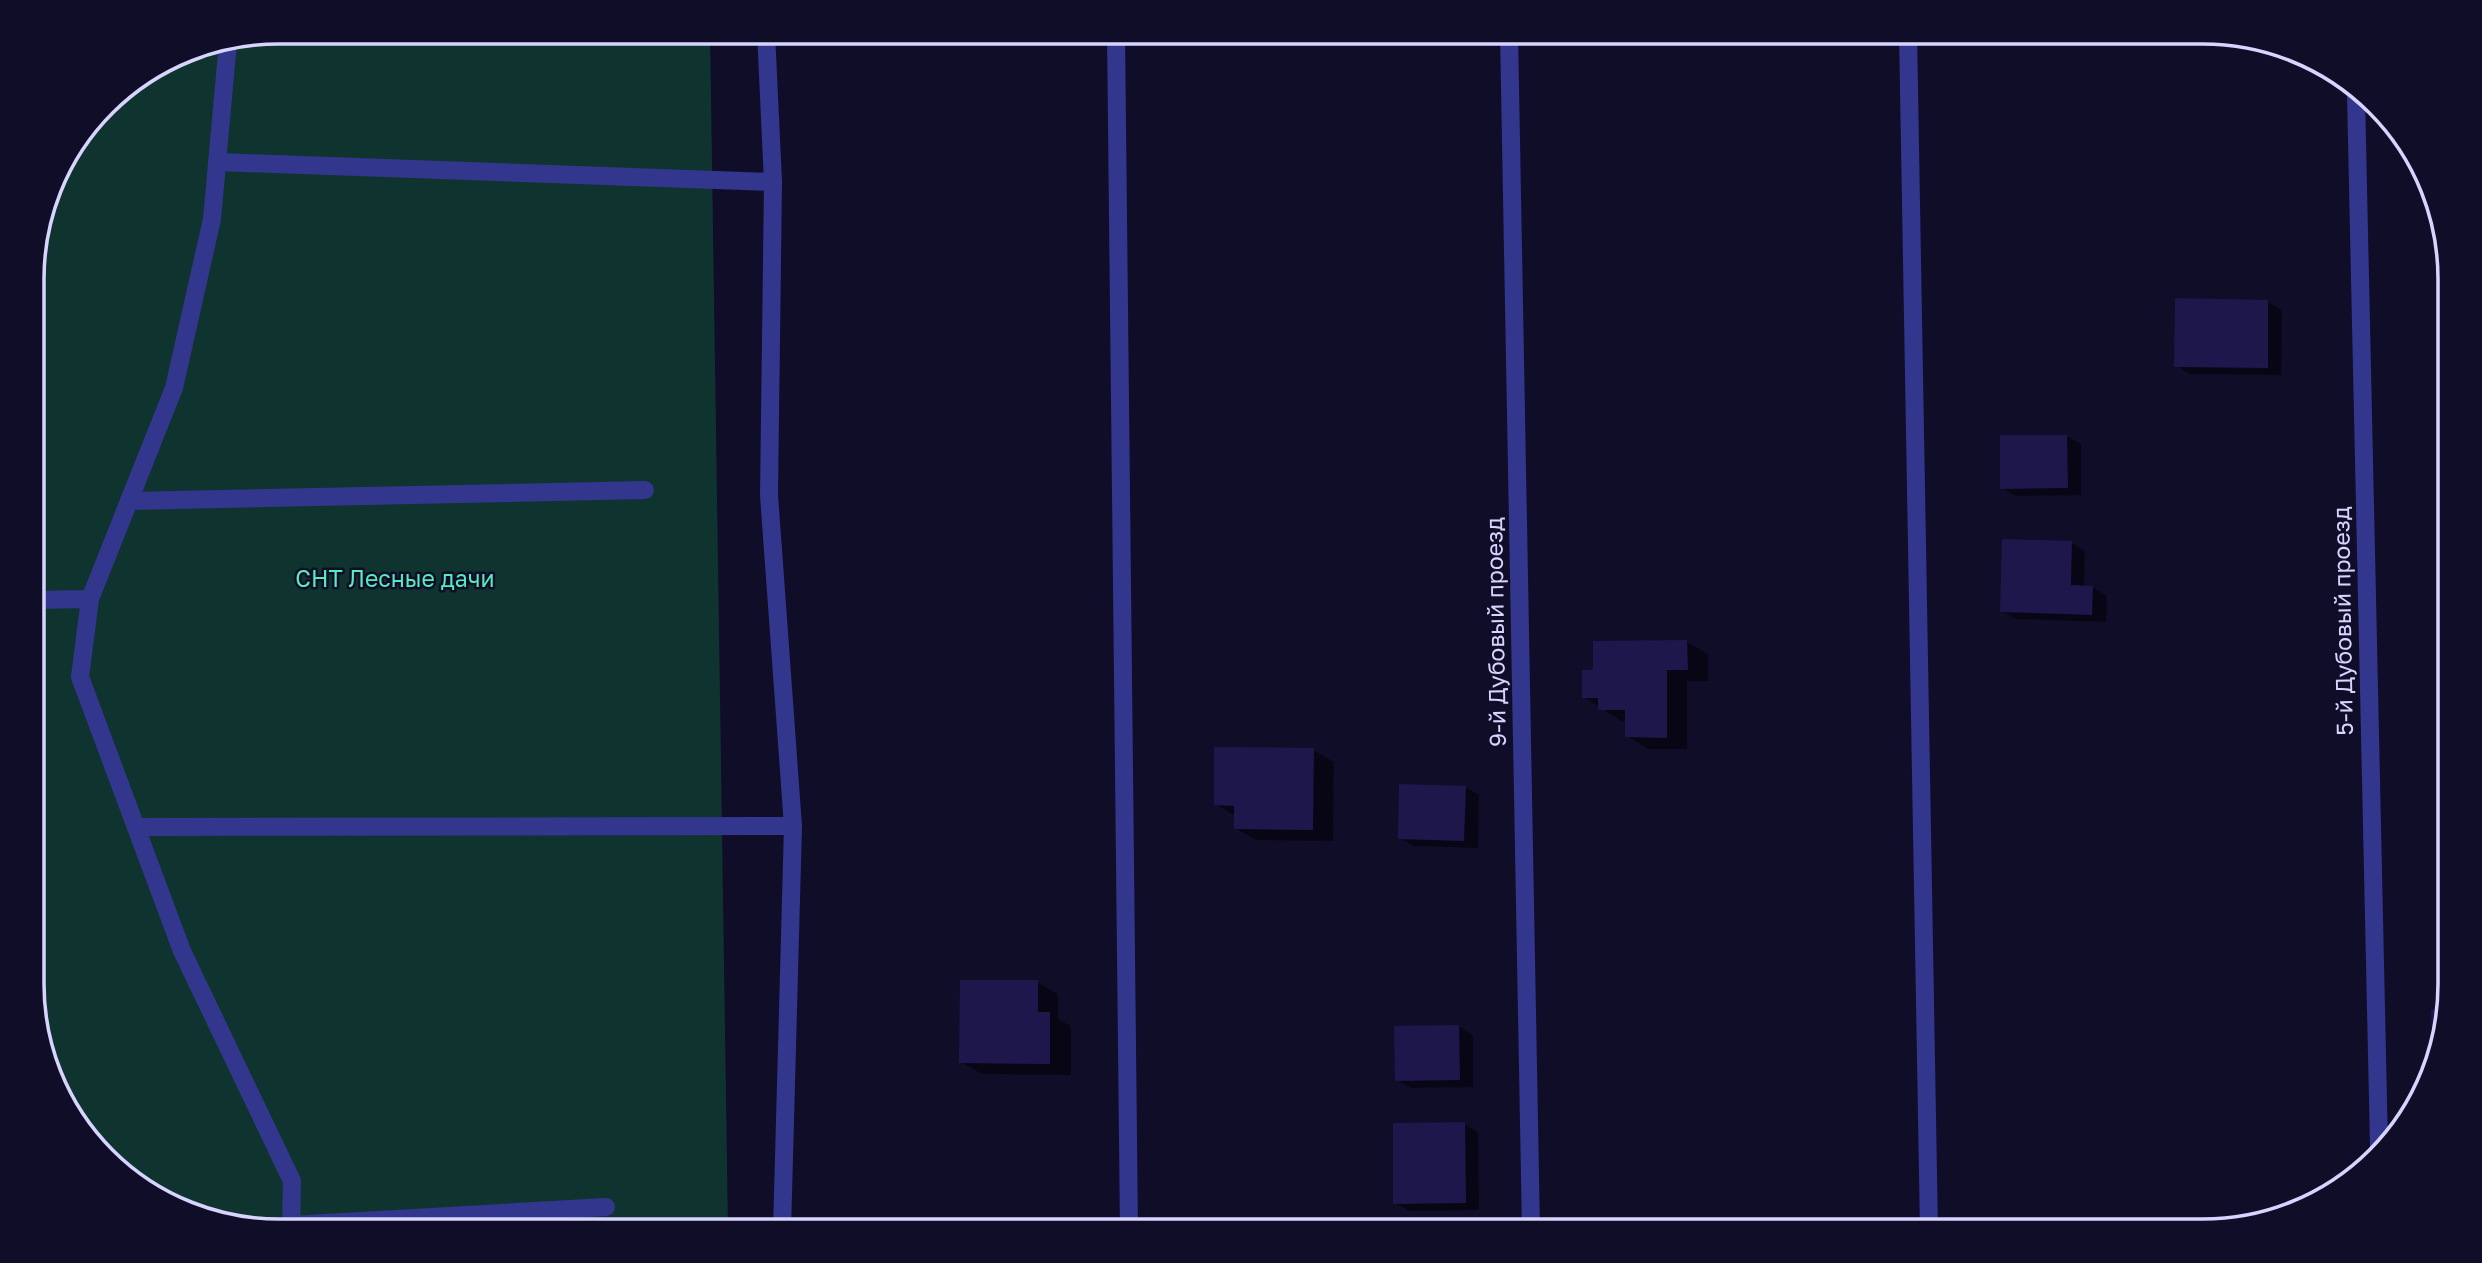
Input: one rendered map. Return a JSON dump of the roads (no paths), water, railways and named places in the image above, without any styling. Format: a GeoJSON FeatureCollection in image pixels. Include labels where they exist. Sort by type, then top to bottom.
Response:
{"type":"FeatureCollection","features":[{"type":"Feature","properties":{"kind":"street"},"geometry":{"type":"LineString","coordinates":[[767,44],[773,181],[769,495],[793,826],[782,1219]]}},
{"type":"Feature","properties":{"kind":"street"},"geometry":{"type":"LineString","coordinates":[[1116,44],[1129,1219]]}},
{"type":"Feature","properties":{"kind":"street","name":"9-й Дубовый проезд"},"geometry":{"type":"LineString","coordinates":[[1509,44],[1531,1219]]}},
{"type":"Feature","properties":{"kind":"street"},"geometry":{"type":"LineString","coordinates":[[1908,44],[1929,1219]]}},
{"type":"Feature","properties":{"kind":"street"},"geometry":{"type":"LineString","coordinates":[[227,50],[212,219],[174,388],[90,599],[80,677],[182,951],[292,1181],[291,1219]]}},
{"type":"Feature","properties":{"kind":"street","name":"5-й Дубовый проезд"},"geometry":{"type":"LineString","coordinates":[[2356,101],[2379,1140]]}},
{"type":"Feature","properties":{"kind":"street"},"geometry":{"type":"LineString","coordinates":[[217,162],[773,181]]}},
{"type":"Feature","properties":{"kind":"street"},"geometry":{"type":"LineString","coordinates":[[129,501],[645,490]]}},
{"type":"Feature","properties":{"kind":"street"},"geometry":{"type":"LineString","coordinates":[[44,600],[90,599]]}},
{"type":"Feature","properties":{"kind":"street"},"geometry":{"type":"LineString","coordinates":[[136,827],[793,826]]}},
{"type":"Feature","properties":{"kind":"street"},"geometry":{"type":"LineString","coordinates":[[426,1219],[606,1207]]}},
{"type":"Feature","properties":{"kind":"park label","name":"СНТ Лесные дачи"},"geometry":{"type":"Point","coordinates":[395,579]}}]}
